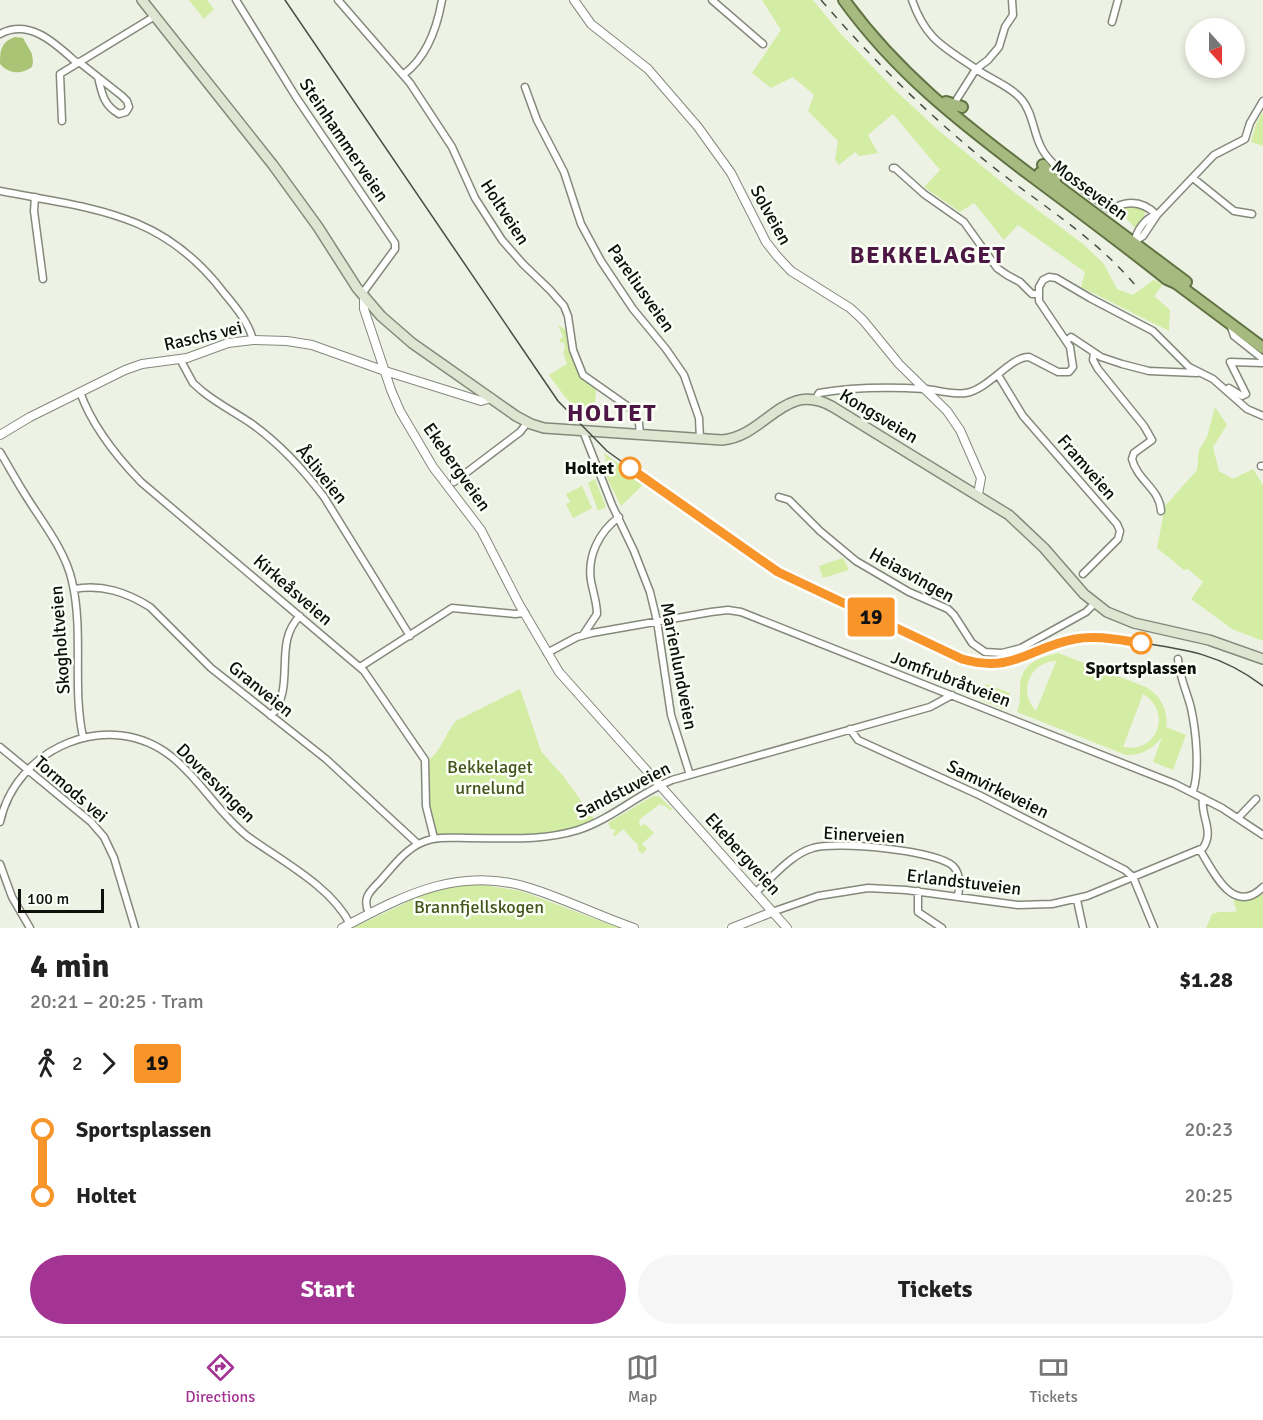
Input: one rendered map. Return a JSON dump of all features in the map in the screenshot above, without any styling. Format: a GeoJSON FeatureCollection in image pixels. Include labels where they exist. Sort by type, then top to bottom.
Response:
{"type":"FeatureCollection","features":[{"type":"Feature","properties":{"kind":"highway","name":"Mosseveien"},"geometry":{"type":"LineString","coordinates":[[844,0],[864,26],[912,78],[956,119],[1167,279],[1176,283],[1263,348]]}},
{"type":"Feature","properties":{"kind":"highway","name":"Mosseveien"},"geometry":{"type":"LineString","coordinates":[[900,65],[955,102],[1060,188],[1122,234],[1135,237],[1162,265],[1263,340]]}},
{"type":"Feature","properties":{"kind":"highway"},"geometry":{"type":"LineString","coordinates":[[1043,165],[1060,188]]}},
{"type":"Feature","properties":{"kind":"highway"},"geometry":{"type":"LineString","coordinates":[[1104,232],[1135,237]]}},
{"type":"Feature","properties":{"kind":"highway"},"geometry":{"type":"LineString","coordinates":[[1162,265],[1176,283]]}},
{"type":"Feature","properties":{"kind":"main road","name":"Ekebergveien"},"geometry":{"type":"LineString","coordinates":[[142,0],[283,177],[363,295]]}},
{"type":"Feature","properties":{"kind":"main road","name":"Kongsveien"},"geometry":{"type":"LineString","coordinates":[[363,295],[401,335],[527,423],[544,428],[722,440],[737,437],[757,427],[775,411],[800,399],[815,400],[833,407],[1009,515],[1028,531],[1079,589],[1095,603],[1127,621],[1209,639],[1263,659]]}},
{"type":"Feature","properties":{"kind":"street","name":"Steinhammerveien"},"geometry":{"type":"LineString","coordinates":[[236,0],[296,97],[394,243],[395,249],[363,295]]}},
{"type":"Feature","properties":{"kind":"street","name":"Holtveien"},"geometry":{"type":"LineString","coordinates":[[338,0],[404,74],[452,147],[475,198],[502,240],[564,306],[573,350],[583,375],[630,408],[638,421],[640,435]]}},
{"type":"Feature","properties":{"kind":"street"},"geometry":{"type":"LineString","coordinates":[[404,74],[417,62],[426,49],[435,30],[442,0]]}},
{"type":"Feature","properties":{"kind":"street","name":"Solveien"},"geometry":{"type":"LineString","coordinates":[[574,0],[591,24],[648,69],[698,127],[731,173],[766,242],[777,256],[791,271],[850,308],[923,389],[944,408],[960,430],[981,478],[978,494]]}},
{"type":"Feature","properties":{"kind":"street"},"geometry":{"type":"LineString","coordinates":[[712,0],[763,44]]}},
{"type":"Feature","properties":{"kind":"street"},"geometry":{"type":"LineString","coordinates":[[912,0],[928,34],[1023,100],[1041,149],[1065,174],[1109,209],[1125,203],[1143,205],[1149,207],[1157,215]]}},
{"type":"Feature","properties":{"kind":"street"},"geometry":{"type":"LineString","coordinates":[[955,102],[976,69],[999,48],[1005,27],[1013,15],[1012,0]]}},
{"type":"Feature","properties":{"kind":"street"},"geometry":{"type":"LineString","coordinates":[[1112,22],[1118,0]]}},
{"type":"Feature","properties":{"kind":"street"},"geometry":{"type":"LineString","coordinates":[[62,121],[60,74],[155,16]]}},
{"type":"Feature","properties":{"kind":"street"},"geometry":{"type":"LineString","coordinates":[[0,34],[18,29],[38,33],[98,77],[118,94],[128,104],[128,110],[122,114],[107,105],[98,77]]}},
{"type":"Feature","properties":{"kind":"street","name":"Pareliusveien"},"geometry":{"type":"LineString","coordinates":[[525,87],[537,120],[564,172],[581,224],[601,261],[633,309],[684,375],[699,418],[700,439]]}},
{"type":"Feature","properties":{"kind":"street"},"geometry":{"type":"LineString","coordinates":[[1135,237],[1143,236],[1157,215],[1219,151],[1245,139],[1250,123],[1263,101]]}},
{"type":"Feature","properties":{"kind":"street"},"geometry":{"type":"LineString","coordinates":[[893,168],[896,168],[924,194],[964,222],[997,268],[1020,282],[1032,294],[1037,294]]}},
{"type":"Feature","properties":{"kind":"street"},"geometry":{"type":"LineString","coordinates":[[1193,178],[1234,211],[1252,214]]}},
{"type":"Feature","properties":{"kind":"street"},"geometry":{"type":"LineString","coordinates":[[0,191],[109,213],[166,237],[206,270],[217,283],[245,322],[252,340]]}},
{"type":"Feature","properties":{"kind":"street"},"geometry":{"type":"LineString","coordinates":[[35,197],[34,210],[43,279]]}},
{"type":"Feature","properties":{"kind":"street"},"geometry":{"type":"LineString","coordinates":[[1135,237],[1151,217],[1157,215]]}},
{"type":"Feature","properties":{"kind":"street"},"geometry":{"type":"LineString","coordinates":[[815,400],[819,393],[839,390],[923,389],[969,393],[982,387],[1024,357],[1029,357],[1058,372],[1069,372],[1073,367],[1073,359],[1066,341],[1045,313],[1037,294],[1043,280],[1049,277],[1056,278],[1153,331],[1180,360],[1234,392],[1245,396],[1246,392],[1230,362],[1263,361]]}},
{"type":"Feature","properties":{"kind":"street","name":"Ekebergveien"},"geometry":{"type":"LineString","coordinates":[[363,295],[363,306],[394,398],[417,441],[439,475],[481,530],[547,653],[564,679],[787,928]]}},
{"type":"Feature","properties":{"kind":"street"},"geometry":{"type":"LineString","coordinates":[[1230,324],[1234,336],[1263,361]]}},
{"type":"Feature","properties":{"kind":"street"},"geometry":{"type":"LineString","coordinates":[[1066,341],[1071,337],[1105,359],[1144,370],[1199,373]]}},
{"type":"Feature","properties":{"kind":"street","name":"Raschs vei"},"geometry":{"type":"LineString","coordinates":[[0,435],[130,368],[180,359],[222,345],[252,340],[287,341],[312,345],[385,371],[482,401],[490,398]]}},
{"type":"Feature","properties":{"kind":"street"},"geometry":{"type":"LineString","coordinates":[[1094,353],[1093,360],[1098,369],[1144,426],[1152,440],[1136,452],[1132,459],[1138,473],[1157,497],[1161,511]]}},
{"type":"Feature","properties":{"kind":"street","name":"Åsliveien"},"geometry":{"type":"LineString","coordinates":[[180,359],[197,387],[266,435],[309,477],[324,497],[410,636]]}},
{"type":"Feature","properties":{"kind":"street","name":"Framveien"},"geometry":{"type":"LineString","coordinates":[[998,375],[1023,416],[1118,524],[1120,531],[1118,539],[1083,574]]}},
{"type":"Feature","properties":{"kind":"street"},"geometry":{"type":"LineString","coordinates":[[1213,379],[1247,410],[1263,416]]}},
{"type":"Feature","properties":{"kind":"street","name":"Kirkeåsveien"},"geometry":{"type":"LineString","coordinates":[[80,392],[85,407],[97,427],[141,482],[360,667],[382,695],[425,760],[426,806],[434,838]]}},
{"type":"Feature","properties":{"kind":"street"},"geometry":{"type":"LineString","coordinates":[[454,482],[520,432],[527,423]]}},
{"type":"Feature","properties":{"kind":"street","name":"Marienlundveien"},"geometry":{"type":"LineString","coordinates":[[583,430],[644,576],[657,621],[671,714],[690,775]]}},
{"type":"Feature","properties":{"kind":"street","name":"Skogholtveien"},"geometry":{"type":"LineString","coordinates":[[0,452],[69,568],[74,589],[83,737]]}},
{"type":"Feature","properties":{"kind":"street","name":"Heiasvingen"},"geometry":{"type":"LineString","coordinates":[[779,497],[789,500],[820,531],[856,561],[901,588],[948,609],[972,643],[985,652],[1002,653],[1022,648],[1086,612],[1095,603]]}},
{"type":"Feature","properties":{"kind":"street"},"geometry":{"type":"LineString","coordinates":[[583,635],[597,614],[590,572],[592,555],[604,531],[619,517]]}},
{"type":"Feature","properties":{"kind":"street","name":"Granveien"},"geometry":{"type":"LineString","coordinates":[[74,589],[99,587],[116,590],[150,607],[211,668],[338,770],[418,844]]}},
{"type":"Feature","properties":{"kind":"street"},"geometry":{"type":"LineString","coordinates":[[360,667],[452,608],[525,613]]}},
{"type":"Feature","properties":{"kind":"street","name":"Jomfrubråtveien"},"geometry":{"type":"LineString","coordinates":[[547,653],[583,635],[720,611],[741,612],[1193,791],[1263,835]]}},
{"type":"Feature","properties":{"kind":"street"},"geometry":{"type":"LineString","coordinates":[[272,716],[282,696],[286,640],[289,631],[300,616]]}},
{"type":"Feature","properties":{"kind":"street"},"geometry":{"type":"LineString","coordinates":[[1178,659],[1192,712],[1195,737],[1196,782],[1193,791]]}},
{"type":"Feature","properties":{"kind":"street","name":"Sandstuveien"},"geometry":{"type":"LineString","coordinates":[[369,913],[366,905],[368,894],[399,860],[418,844],[434,838],[540,837],[572,831],[600,821],[659,786],[690,775],[930,707],[952,695]]}},
{"type":"Feature","properties":{"kind":"street","name":"Samvirkeveien"},"geometry":{"type":"LineString","coordinates":[[850,729],[858,740],[1027,819],[1125,870],[1133,877]]}},
{"type":"Feature","properties":{"kind":"street","name":"Dovresvingen"},"geometry":{"type":"LineString","coordinates":[[0,822],[11,792],[28,770],[55,747],[83,737],[130,738],[153,746],[182,765],[234,824],[320,889],[344,914],[346,926]]}},
{"type":"Feature","properties":{"kind":"street","name":"Tormods vei"},"geometry":{"type":"LineString","coordinates":[[0,747],[91,822],[104,837],[114,858],[135,928]]}},
{"type":"Feature","properties":{"kind":"street"},"geometry":{"type":"LineString","coordinates":[[1203,798],[1202,807],[1209,835],[1205,846],[1200,850],[1222,885],[1232,894],[1245,896],[1263,887]]}},
{"type":"Feature","properties":{"kind":"street"},"geometry":{"type":"LineString","coordinates":[[1238,818],[1256,799]]}},
{"type":"Feature","properties":{"kind":"street","name":"Einerveien"},"geometry":{"type":"LineString","coordinates":[[755,893],[805,851],[817,847],[850,846],[904,851],[946,862],[952,866],[959,877],[958,896]]}},
{"type":"Feature","properties":{"kind":"street","name":"Erlandstuveien"},"geometry":{"type":"LineString","coordinates":[[732,928],[802,900],[843,891],[880,888],[918,891],[1029,906],[1077,900],[1200,850]]}},
{"type":"Feature","properties":{"kind":"street"},"geometry":{"type":"LineString","coordinates":[[0,864],[12,897],[30,928]]}},
{"type":"Feature","properties":{"kind":"street"},"geometry":{"type":"LineString","coordinates":[[1133,877],[1154,928]]}},
{"type":"Feature","properties":{"kind":"street"},"geometry":{"type":"LineString","coordinates":[[346,926],[406,896],[431,887],[460,880],[486,879],[532,888],[634,928]]}},
{"type":"Feature","properties":{"kind":"street"},"geometry":{"type":"LineString","coordinates":[[918,891],[918,912],[942,928]]}},
{"type":"Feature","properties":{"kind":"street"},"geometry":{"type":"LineString","coordinates":[[1077,900],[1083,928]]}},
{"type":"Feature","properties":{"kind":"green space"},"geometry":{"type":"Polygon","coordinates":[[[189,0],[207,0],[214,9],[204,19],[189,0]]]}},
{"type":"Feature","properties":{"kind":"green space"},"geometry":{"type":"Polygon","coordinates":[[[762,0],[813,0],[840,33],[896,91],[938,130],[1015,193],[1083,244],[1104,264],[1117,289],[1133,295],[1153,280],[1163,284],[1154,296],[1170,310],[1169,331],[1081,287],[1085,272],[1018,225],[1004,240],[974,203],[960,212],[924,187],[940,170],[893,114],[868,135],[878,153],[859,156],[855,152],[839,165],[835,160],[838,141],[808,111],[814,95],[793,77],[771,88],[752,73],[781,30],[762,0]]]}},
{"type":"Feature","properties":{"kind":"green space"},"geometry":{"type":"Polygon","coordinates":[[[1263,112],[1263,146],[1251,142],[1256,124],[1263,112]]]}},
{"type":"Feature","properties":{"kind":"green space"},"geometry":{"type":"Polygon","coordinates":[[[1124,207],[1141,208],[1145,211],[1144,219],[1137,227],[1134,227],[1119,211],[1124,207]]]}},
{"type":"Feature","properties":{"kind":"green space"},"geometry":{"type":"Polygon","coordinates":[[[558,325],[566,330],[571,356],[577,370],[596,389],[592,416],[585,419],[549,375],[567,364],[563,352],[564,342],[561,343],[559,340],[563,337],[558,325]]]}},
{"type":"Feature","properties":{"kind":"green space"},"geometry":{"type":"Polygon","coordinates":[[[1215,407],[1227,425],[1213,447],[1219,471],[1233,479],[1253,469],[1263,485],[1263,641],[1232,629],[1191,599],[1203,582],[1157,548],[1165,506],[1197,470],[1199,450],[1207,437],[1215,407]]]}},
{"type":"Feature","properties":{"kind":"green space"},"geometry":{"type":"Polygon","coordinates":[[[604,453],[645,483],[621,506],[607,478],[609,471],[604,453]]]}},
{"type":"Feature","properties":{"kind":"green space"},"geometry":{"type":"Polygon","coordinates":[[[595,479],[606,507],[598,511],[588,483],[595,479]]]}},
{"type":"Feature","properties":{"kind":"green space"},"geometry":{"type":"Polygon","coordinates":[[[582,486],[592,508],[573,518],[566,504],[570,502],[566,494],[582,486]]]}},
{"type":"Feature","properties":{"kind":"green space"},"geometry":{"type":"Polygon","coordinates":[[[843,558],[849,570],[823,578],[819,566],[843,558]]]}},
{"type":"Feature","properties":{"kind":"green space"},"geometry":{"type":"Polygon","coordinates":[[[1058,653],[1146,687],[1155,694],[1165,709],[1166,727],[1186,735],[1173,770],[1153,762],[1162,737],[1147,750],[1126,755],[1017,712],[1021,680],[1026,668],[1058,653]],[[1056,662],[1039,667],[1029,679],[1028,695],[1036,711],[1056,662]],[[1143,694],[1123,747],[1145,744],[1157,730],[1159,721],[1157,711],[1152,702],[1143,694]]]}},
{"type":"Feature","properties":{"kind":"green space"},"geometry":{"type":"Polygon","coordinates":[[[986,684],[1010,693],[1004,709],[980,700],[986,684]]]}},
{"type":"Feature","properties":{"kind":"green space","name":"Bekkelaget urnelund"},"geometry":{"type":"Polygon","coordinates":[[[520,689],[541,751],[564,777],[595,820],[557,831],[516,835],[434,834],[426,797],[430,759],[456,721],[520,689]]]}},
{"type":"Feature","properties":{"kind":"green space"},"geometry":{"type":"Polygon","coordinates":[[[653,796],[659,796],[673,810],[660,804],[639,820],[640,826],[645,824],[654,833],[642,844],[647,849],[642,854],[638,850],[638,845],[623,829],[614,837],[616,830],[611,829],[608,823],[653,796]]]}},
{"type":"Feature","properties":{"kind":"green space","name":"Brannfjellskogen"},"geometry":{"type":"Polygon","coordinates":[[[477,884],[521,891],[619,928],[353,928],[422,895],[441,889],[477,884]]]}},
{"type":"Feature","properties":{"kind":"green space"},"geometry":{"type":"Polygon","coordinates":[[[1260,892],[1263,894],[1263,928],[1206,928],[1212,914],[1237,911],[1233,901],[1260,892]]]}},
{"type":"Feature","properties":{"kind":"shaded area"},"geometry":{"type":"Polygon","coordinates":[[[15,37],[23,38],[32,54],[32,67],[28,70],[11,71],[0,64],[2,47],[15,37]]]}},
{"type":"Feature","properties":{"kind":"tram line"},"geometry":{"type":"LineString","coordinates":[[285,0],[558,401],[607,451],[757,559],[806,587],[956,657],[974,662],[1003,663],[1070,640],[1103,638],[1170,647],[1202,655],[1232,667],[1263,686]]}},
{"type":"Feature","properties":{"kind":"tram line","name":"19"},"geometry":{"type":"LineString","coordinates":[[630,468],[778,572],[962,659],[983,664],[1004,664],[1056,644],[1088,638],[1141,643]]}},
{"type":"Feature","properties":{"kind":"railway"},"geometry":{"type":"LineString","coordinates":[[821,0],[880,65],[943,125],[988,163],[1084,235],[1135,285]]}},
{"type":"Feature","properties":{"kind":"place","name":"Holtet"},"geometry":{"type":"Point","coordinates":[630,468]}},
{"type":"Feature","properties":{"kind":"place","name":"Sportsplassen"},"geometry":{"type":"Point","coordinates":[1141,643]}},
{"type":"Feature","properties":{"kind":"district","name":"BEKKELAGET"},"geometry":{"type":"Point","coordinates":[928,255]}},
{"type":"Feature","properties":{"kind":"district","name":"HOLTET"},"geometry":{"type":"Point","coordinates":[612,413]}}]}
